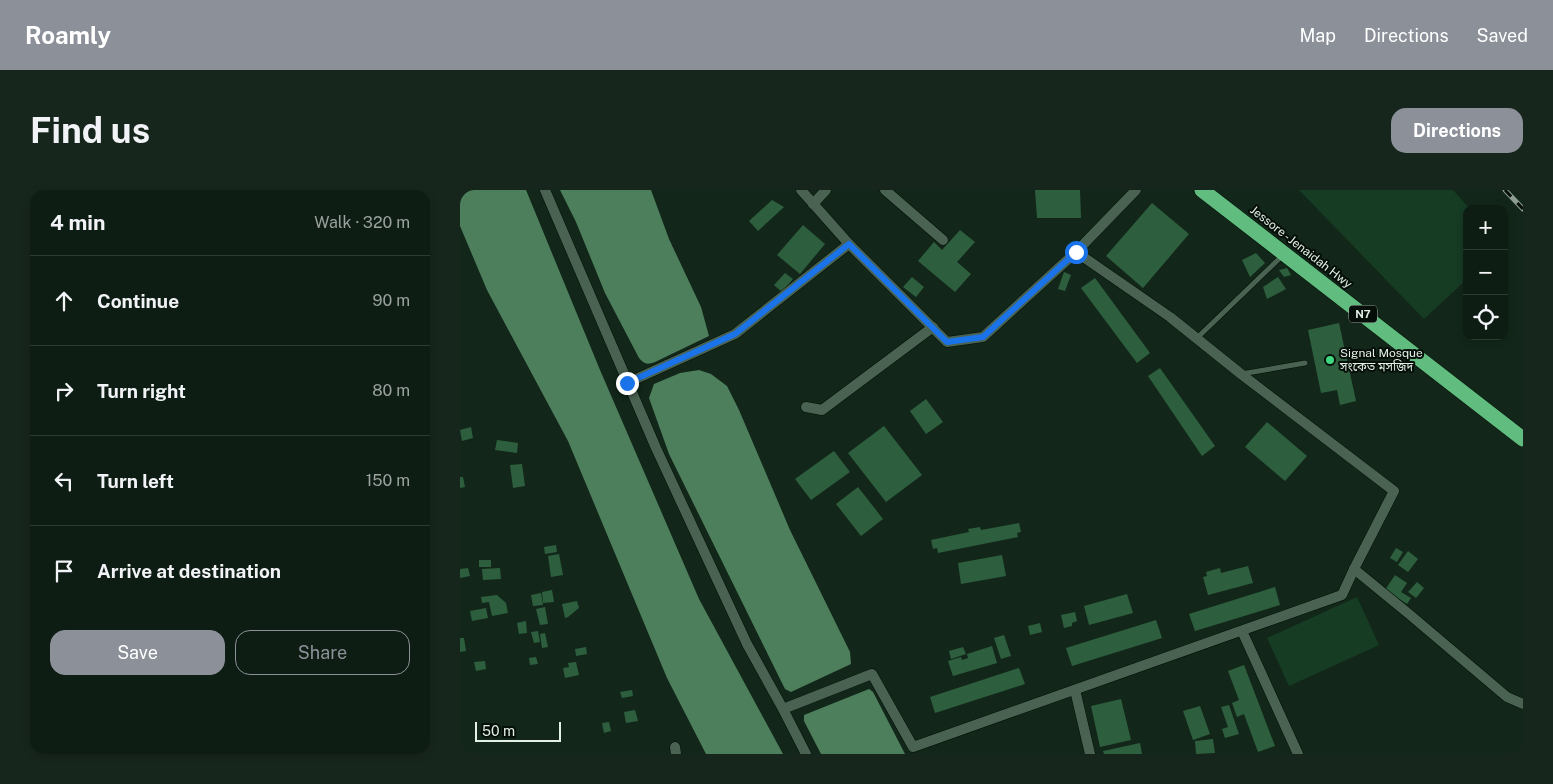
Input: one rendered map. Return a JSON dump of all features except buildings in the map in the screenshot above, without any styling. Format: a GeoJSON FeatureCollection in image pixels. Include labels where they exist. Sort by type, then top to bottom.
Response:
{"type":"FeatureCollection","features":[{"type":"Feature","properties":{"kind":"highway","name":"Jessore - Jenaidah Hwy"},"geometry":{"type":"LineString","coordinates":[[1202,190],[1523,439]]}},
{"type":"Feature","properties":{"kind":"street"},"geometry":{"type":"LineString","coordinates":[[545,190],[627,383],[747,644],[806,754]]}},
{"type":"Feature","properties":{"kind":"street"},"geometry":{"type":"LineString","coordinates":[[801,190],[849,244],[947,342],[983,337],[1076,252],[1136,190]]}},
{"type":"Feature","properties":{"kind":"street"},"geometry":{"type":"LineString","coordinates":[[813,204],[826,190]]}},
{"type":"Feature","properties":{"kind":"street"},"geometry":{"type":"LineString","coordinates":[[885,190],[943,240]]}},
{"type":"Feature","properties":{"kind":"street"},"geometry":{"type":"LineString","coordinates":[[627,383],[735,334],[849,244]]}},
{"type":"Feature","properties":{"kind":"street"},"geometry":{"type":"LineString","coordinates":[[783,709],[872,674],[913,747],[1342,595],[1394,491],[1170,317],[1076,252]]}},
{"type":"Feature","properties":{"kind":"street"},"geometry":{"type":"LineString","coordinates":[[806,407],[822,410],[933,327]]}},
{"type":"Feature","properties":{"kind":"street"},"geometry":{"type":"LineString","coordinates":[[1354,569],[1507,697],[1523,704]]}},
{"type":"Feature","properties":{"kind":"street"},"geometry":{"type":"LineString","coordinates":[[1242,630],[1298,754]]}},
{"type":"Feature","properties":{"kind":"street"},"geometry":{"type":"LineString","coordinates":[[1075,690],[1090,754]]}},
{"type":"Feature","properties":{"kind":"lane"},"geometry":{"type":"LineString","coordinates":[[1197,339],[1284,254]]}},
{"type":"Feature","properties":{"kind":"lane"},"geometry":{"type":"LineString","coordinates":[[1241,374],[1305,363]]}},
{"type":"Feature","properties":{"kind":"shaded area"},"geometry":{"type":"Polygon","coordinates":[[[460,190],[526,190],[600,370],[699,599],[783,754],[706,754],[667,678],[568,441],[487,290],[460,226],[460,190]]]}},
{"type":"Feature","properties":{"kind":"shaded area"},"geometry":{"type":"Polygon","coordinates":[[[560,190],[651,190],[669,239],[701,307],[709,336],[655,362],[644,363],[639,358],[605,293],[576,222],[560,190]]]}},
{"type":"Feature","properties":{"kind":"shaded area"},"geometry":{"type":"Polygon","coordinates":[[[1299,190],[1453,190],[1466,205],[1463,205],[1463,283],[1424,319],[1299,190]]]}},
{"type":"Feature","properties":{"kind":"shaded area"},"geometry":{"type":"Polygon","coordinates":[[[699,370],[711,374],[727,386],[790,530],[850,652],[851,664],[791,692],[785,689],[669,454],[649,398],[654,384],[680,373],[699,370]]]}},
{"type":"Feature","properties":{"kind":"shaded area"},"geometry":{"type":"Polygon","coordinates":[[[1357,597],[1379,645],[1289,686],[1267,638],[1357,597]]]}},
{"type":"Feature","properties":{"kind":"shaded area"},"geometry":{"type":"Polygon","coordinates":[[[869,689],[873,692],[905,754],[821,754],[804,721],[804,715],[869,689]]]}},
{"type":"Feature","properties":{"kind":"railway"},"geometry":{"type":"LineString","coordinates":[[1505,190],[1523,209]]}},
{"type":"Feature","properties":{"kind":"place","name":"Signal Mosque সংকেত মসজিদ"},"geometry":{"type":"Point","coordinates":[1330,360]}},
{"type":"Feature","properties":{"kind":"route"},"geometry":{"type":"LineString","coordinates":[[627,383],[735,334],[849,244],[947,342],[983,337],[1076,252]]}}]}
